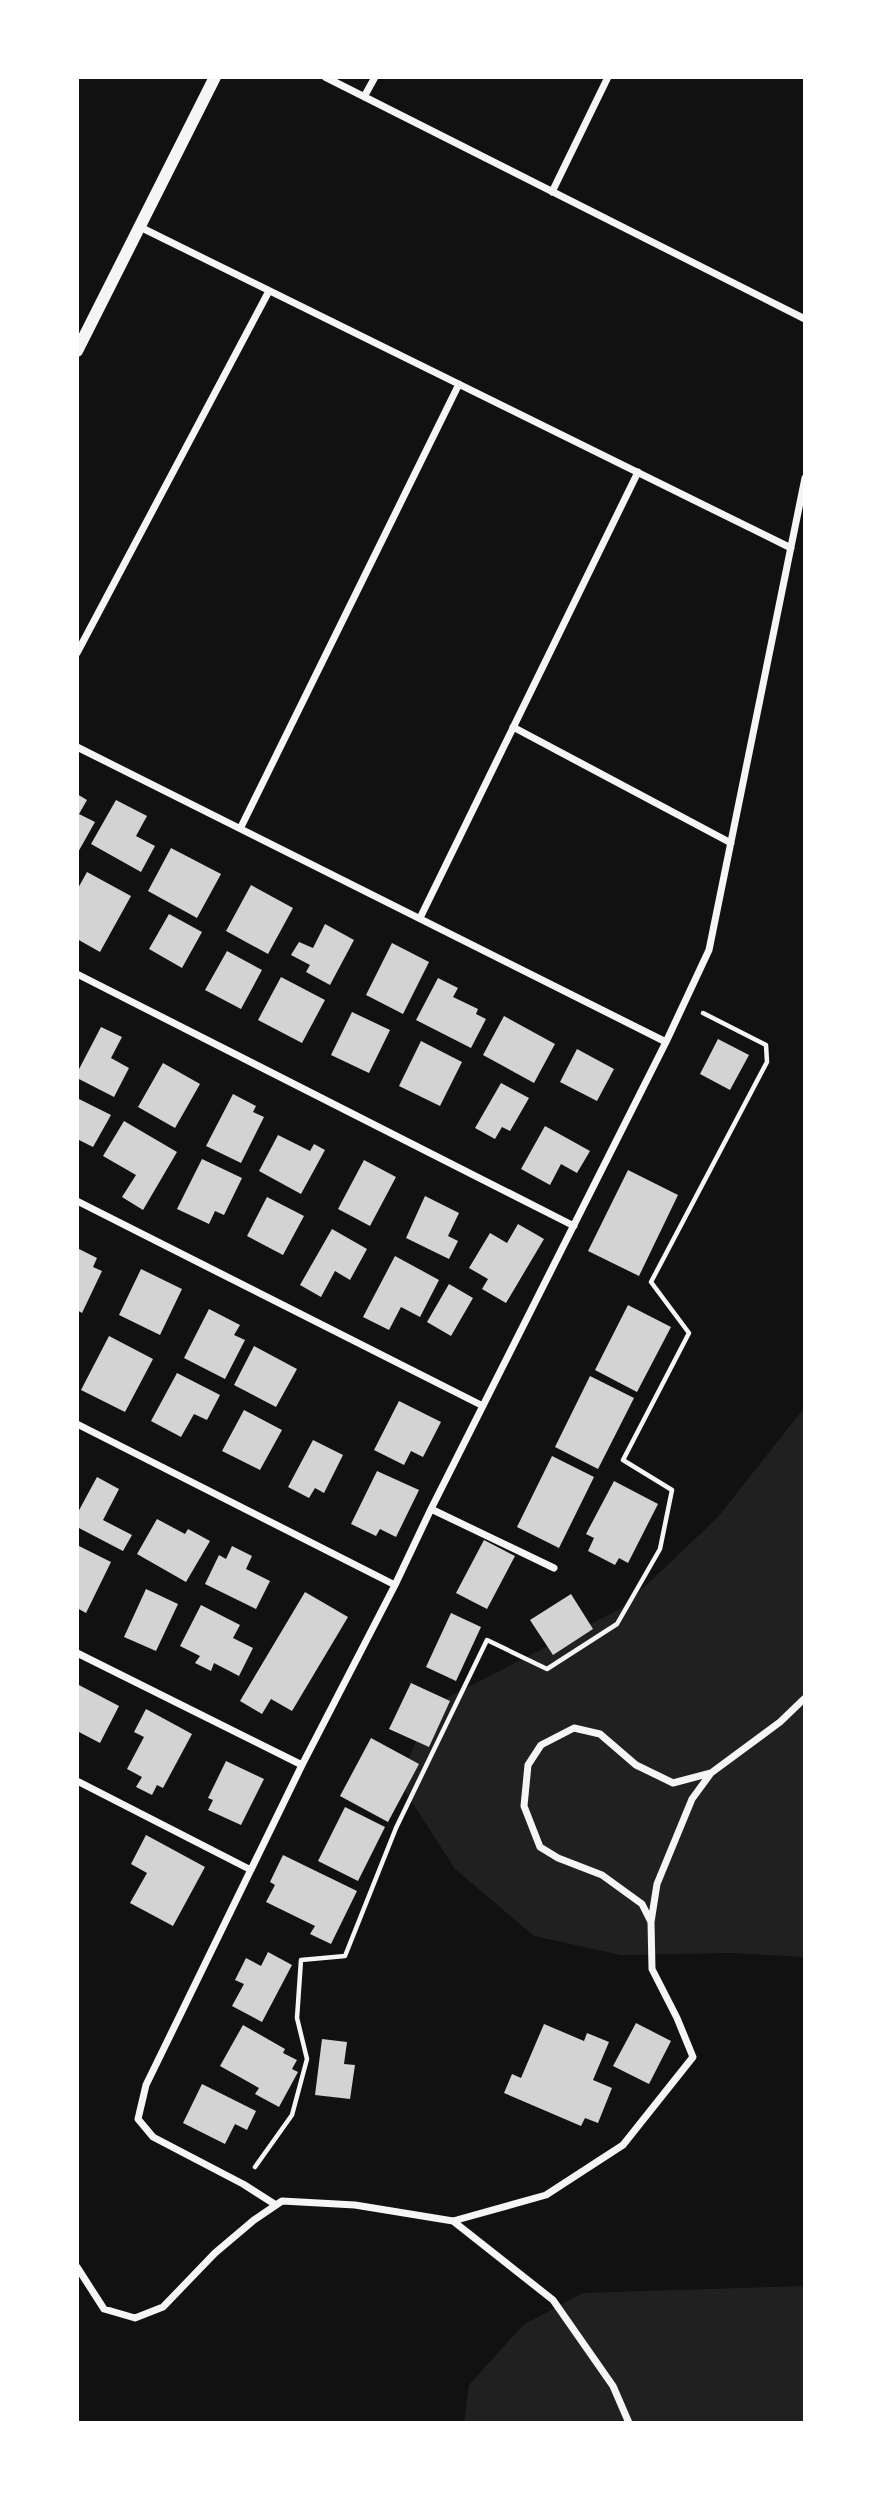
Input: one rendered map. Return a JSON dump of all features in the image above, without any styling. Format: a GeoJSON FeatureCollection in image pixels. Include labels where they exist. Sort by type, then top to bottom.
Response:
{"type":"FeatureCollection","features":[{"type":"Feature","properties":{"kind":"street"},"geometry":{"type":"LineString","coordinates":[[77,351],[215,77]]}},
{"type":"Feature","properties":{"kind":"street"},"geometry":{"type":"LineString","coordinates":[[325,77],[805,320]]}},
{"type":"Feature","properties":{"kind":"street"},"geometry":{"type":"LineString","coordinates":[[364,97],[375,77]]}},
{"type":"Feature","properties":{"kind":"street"},"geometry":{"type":"LineString","coordinates":[[552,192],[608,77]]}},
{"type":"Feature","properties":{"kind":"street"},"geometry":{"type":"LineString","coordinates":[[140,227],[791,548]]}},
{"type":"Feature","properties":{"kind":"street"},"geometry":{"type":"LineString","coordinates":[[77,653],[269,291]]}},
{"type":"Feature","properties":{"kind":"street"},"geometry":{"type":"LineString","coordinates":[[241,827],[459,384]]}},
{"type":"Feature","properties":{"kind":"street"},"geometry":{"type":"LineString","coordinates":[[421,918],[638,472]]}},
{"type":"Feature","properties":{"kind":"street"},"geometry":{"type":"LineString","coordinates":[[276,2205],[243,2184],[153,2137],[138,2119],[146,2085],[302,1765],[395,1585],[666,1042],[709,950],[805,478]]}},
{"type":"Feature","properties":{"kind":"street"},"geometry":{"type":"LineString","coordinates":[[513,727],[731,843]]}},
{"type":"Feature","properties":{"kind":"street"},"geometry":{"type":"LineString","coordinates":[[77,747],[666,1042]]}},
{"type":"Feature","properties":{"kind":"street"},"geometry":{"type":"LineString","coordinates":[[77,974],[574,1226]]}},
{"type":"Feature","properties":{"kind":"street"},"geometry":{"type":"LineString","coordinates":[[77,1201],[483,1406]]}},
{"type":"Feature","properties":{"kind":"street"},"geometry":{"type":"LineString","coordinates":[[77,1424],[395,1585]]}},
{"type":"Feature","properties":{"kind":"street"},"geometry":{"type":"LineString","coordinates":[[431,1509],[554,1568]]}},
{"type":"Feature","properties":{"kind":"street"},"geometry":{"type":"LineString","coordinates":[[77,1653],[302,1765]]}},
{"type":"Feature","properties":{"kind":"street"},"geometry":{"type":"LineString","coordinates":[[77,2267],[104,2309],[135,2318],[163,2307],[215,2253],[254,2220],[282,2202],[355,2205],[453,2221],[546,2195],[624,2145],[693,2057],[652,1969],[651,1922],[657,1884],[692,1799],[711,1773],[780,1722],[805,1698]]}},
{"type":"Feature","properties":{"kind":"street"},"geometry":{"type":"LineString","coordinates":[[651,1922],[642,1904],[602,1875],[558,1858],[540,1847],[524,1806],[528,1765],[541,1745],[574,1728],[600,1734],[636,1765],[673,1783],[711,1773]]}},
{"type":"Feature","properties":{"kind":"street"},"geometry":{"type":"LineString","coordinates":[[77,1781],[251,1870]]}},
{"type":"Feature","properties":{"kind":"street"},"geometry":{"type":"LineString","coordinates":[[453,2221],[553,2300],[613,2386],[629,2423]]}},
{"type":"Feature","properties":{"kind":"shaded area"},"geometry":{"type":"Polygon","coordinates":[[[805,1407],[805,1957],[731,1953],[621,1955],[534,1936],[455,1869],[399,1782],[431,1706],[622,1608],[718,1517],[805,1407]]]}},
{"type":"Feature","properties":{"kind":"shaded area"},"geometry":{"type":"Polygon","coordinates":[[[805,2286],[805,2423],[464,2423],[469,2385],[523,2325],[583,2293],[805,2286]]]}},
{"type":"Feature","properties":{"kind":"building"},"geometry":{"type":"Polygon","coordinates":[[[77,794],[87,800],[79,814],[95,822],[77,854],[77,794]]]}},
{"type":"Feature","properties":{"kind":"building"},"geometry":{"type":"Polygon","coordinates":[[[116,800],[147,816],[136,836],[155,846],[141,872],[91,844],[116,800]]]}},
{"type":"Feature","properties":{"kind":"building"},"geometry":{"type":"Polygon","coordinates":[[[171,848],[221,874],[197,918],[148,891],[171,848]]]}},
{"type":"Feature","properties":{"kind":"building"},"geometry":{"type":"Polygon","coordinates":[[[87,872],[131,896],[100,952],[77,939],[77,890],[87,872]]]}},
{"type":"Feature","properties":{"kind":"building"},"geometry":{"type":"Polygon","coordinates":[[[251,885],[293,908],[268,954],[226,931],[251,885]]]}},
{"type":"Feature","properties":{"kind":"building"},"geometry":{"type":"Polygon","coordinates":[[[169,914],[202,932],[182,968],[149,949],[169,914]]]}},
{"type":"Feature","properties":{"kind":"building"},"geometry":{"type":"Polygon","coordinates":[[[325,924],[354,940],[330,985],[306,972],[310,965],[291,955],[299,942],[313,948],[325,924]]]}},
{"type":"Feature","properties":{"kind":"building"},"geometry":{"type":"Polygon","coordinates":[[[392,943],[429,962],[403,1014],[366,995],[392,943]]]}},
{"type":"Feature","properties":{"kind":"building"},"geometry":{"type":"Polygon","coordinates":[[[227,951],[262,970],[241,1009],[205,990],[227,951]]]}},
{"type":"Feature","properties":{"kind":"building"},"geometry":{"type":"Polygon","coordinates":[[[281,977],[325,1000],[302,1043],[258,1020],[281,977]]]}},
{"type":"Feature","properties":{"kind":"building"},"geometry":{"type":"Polygon","coordinates":[[[438,978],[458,988],[453,997],[478,1009],[476,1014],[486,1019],[471,1048],[416,1020],[438,978]]]}},
{"type":"Feature","properties":{"kind":"building"},"geometry":{"type":"Polygon","coordinates":[[[352,1012],[390,1030],[369,1073],[331,1055],[352,1012]]]}},
{"type":"Feature","properties":{"kind":"building"},"geometry":{"type":"Polygon","coordinates":[[[504,1016],[555,1044],[534,1083],[483,1055],[504,1016]]]}},
{"type":"Feature","properties":{"kind":"building"},"geometry":{"type":"Polygon","coordinates":[[[101,1027],[122,1037],[111,1058],[129,1068],[114,1097],[77,1078],[77,1073],[101,1027]]]}},
{"type":"Feature","properties":{"kind":"building"},"geometry":{"type":"Polygon","coordinates":[[[718,1039],[749,1055],[730,1090],[700,1074],[718,1039]]]}},
{"type":"Feature","properties":{"kind":"building"},"geometry":{"type":"Polygon","coordinates":[[[421,1041],[462,1062],[440,1106],[399,1086],[421,1041]]]}},
{"type":"Feature","properties":{"kind":"building"},"geometry":{"type":"Polygon","coordinates":[[[577,1049],[614,1069],[597,1101],[560,1082],[577,1049]]]}},
{"type":"Feature","properties":{"kind":"building"},"geometry":{"type":"Polygon","coordinates":[[[163,1063],[200,1084],[175,1128],[138,1107],[163,1063]]]}},
{"type":"Feature","properties":{"kind":"building"},"geometry":{"type":"Polygon","coordinates":[[[501,1083],[529,1098],[510,1131],[502,1127],[495,1139],[475,1128],[501,1083]]]}},
{"type":"Feature","properties":{"kind":"building"},"geometry":{"type":"Polygon","coordinates":[[[233,1094],[256,1106],[253,1112],[264,1117],[241,1163],[206,1146],[233,1094]]]}},
{"type":"Feature","properties":{"kind":"building"},"geometry":{"type":"Polygon","coordinates":[[[77,1098],[111,1115],[93,1147],[77,1139],[77,1098]]]}},
{"type":"Feature","properties":{"kind":"building"},"geometry":{"type":"Polygon","coordinates":[[[124,1121],[177,1152],[143,1210],[122,1197],[136,1175],[103,1156],[124,1121]]]}},
{"type":"Feature","properties":{"kind":"building"},"geometry":{"type":"Polygon","coordinates":[[[545,1126],[590,1151],[577,1173],[561,1164],[550,1185],[521,1169],[545,1126]]]}},
{"type":"Feature","properties":{"kind":"building"},"geometry":{"type":"Polygon","coordinates":[[[278,1135],[310,1151],[314,1144],[325,1150],[301,1194],[259,1171],[278,1135]]]}},
{"type":"Feature","properties":{"kind":"building"},"geometry":{"type":"Polygon","coordinates":[[[202,1159],[242,1178],[224,1215],[215,1211],[209,1224],[177,1209],[202,1159]]]}},
{"type":"Feature","properties":{"kind":"building"},"geometry":{"type":"Polygon","coordinates":[[[364,1160],[396,1177],[370,1226],[338,1209],[364,1160]]]}},
{"type":"Feature","properties":{"kind":"building"},"geometry":{"type":"Polygon","coordinates":[[[628,1170],[678,1195],[639,1276],[588,1251],[628,1170]]]}},
{"type":"Feature","properties":{"kind":"building"},"geometry":{"type":"Polygon","coordinates":[[[425,1196],[459,1213],[448,1236],[458,1241],[449,1259],[406,1238],[425,1196]]]}},
{"type":"Feature","properties":{"kind":"building"},"geometry":{"type":"Polygon","coordinates":[[[267,1197],[304,1216],[283,1255],[247,1236],[267,1197]]]}},
{"type":"Feature","properties":{"kind":"building"},"geometry":{"type":"Polygon","coordinates":[[[518,1224],[544,1239],[506,1303],[482,1289],[488,1279],[469,1268],[490,1233],[507,1243],[518,1224]]]}},
{"type":"Feature","properties":{"kind":"building"},"geometry":{"type":"Polygon","coordinates":[[[332,1229],[367,1249],[350,1280],[335,1271],[321,1297],[300,1285],[332,1229]]]}},
{"type":"Feature","properties":{"kind":"building"},"geometry":{"type":"Polygon","coordinates":[[[77,1248],[97,1258],[93,1267],[102,1271],[82,1313],[77,1310],[77,1248]]]}},
{"type":"Feature","properties":{"kind":"building"},"geometry":{"type":"Polygon","coordinates":[[[395,1256],[439,1280],[420,1317],[401,1307],[389,1330],[363,1317],[395,1256]]]}},
{"type":"Feature","properties":{"kind":"building"},"geometry":{"type":"Polygon","coordinates":[[[141,1269],[182,1289],[160,1335],[119,1315],[141,1269]]]}},
{"type":"Feature","properties":{"kind":"building"},"geometry":{"type":"Polygon","coordinates":[[[449,1284],[473,1298],[451,1336],[427,1322],[449,1284]]]}},
{"type":"Feature","properties":{"kind":"building"},"geometry":{"type":"Polygon","coordinates":[[[628,1305],[671,1327],[637,1392],[595,1370],[628,1305]]]}},
{"type":"Feature","properties":{"kind":"building"},"geometry":{"type":"Polygon","coordinates":[[[209,1309],[240,1325],[234,1335],[245,1340],[225,1379],[184,1358],[209,1309]]]}},
{"type":"Feature","properties":{"kind":"building"},"geometry":{"type":"Polygon","coordinates":[[[109,1336],[153,1359],[125,1412],[81,1390],[109,1336]]]}},
{"type":"Feature","properties":{"kind":"building"},"geometry":{"type":"Polygon","coordinates":[[[254,1346],[297,1369],[276,1407],[234,1385],[254,1346]]]}},
{"type":"Feature","properties":{"kind":"building"},"geometry":{"type":"Polygon","coordinates":[[[177,1373],[220,1395],[207,1420],[194,1414],[181,1437],[151,1421],[177,1373]]]}},
{"type":"Feature","properties":{"kind":"building"},"geometry":{"type":"Polygon","coordinates":[[[590,1376],[634,1398],[598,1469],[555,1447],[590,1376]]]}},
{"type":"Feature","properties":{"kind":"building"},"geometry":{"type":"Polygon","coordinates":[[[399,1401],[441,1422],[423,1457],[411,1451],[404,1465],[374,1450],[399,1401]]]}},
{"type":"Feature","properties":{"kind":"building"},"geometry":{"type":"Polygon","coordinates":[[[244,1410],[282,1430],[260,1470],[222,1451],[244,1410]]]}},
{"type":"Feature","properties":{"kind":"building"},"geometry":{"type":"Polygon","coordinates":[[[313,1440],[343,1455],[324,1493],[315,1488],[309,1498],[288,1487],[313,1440]]]}},
{"type":"Feature","properties":{"kind":"building"},"geometry":{"type":"Polygon","coordinates":[[[552,1456],[594,1477],[559,1548],[517,1527],[552,1456]]]}},
{"type":"Feature","properties":{"kind":"building"},"geometry":{"type":"Polygon","coordinates":[[[377,1471],[419,1490],[396,1537],[380,1529],[376,1536],[351,1524],[377,1471]]]}},
{"type":"Feature","properties":{"kind":"building"},"geometry":{"type":"Polygon","coordinates":[[[97,1477],[119,1489],[103,1520],[132,1535],[123,1551],[77,1527],[77,1514],[97,1477]]]}},
{"type":"Feature","properties":{"kind":"building"},"geometry":{"type":"Polygon","coordinates":[[[614,1481],[658,1504],[628,1563],[619,1558],[615,1565],[588,1551],[594,1538],[586,1534],[614,1481]]]}},
{"type":"Feature","properties":{"kind":"building"},"geometry":{"type":"Polygon","coordinates":[[[157,1519],[185,1534],[188,1529],[210,1541],[186,1582],[137,1554],[157,1519]]]}},
{"type":"Feature","properties":{"kind":"building"},"geometry":{"type":"Polygon","coordinates":[[[484,1540],[515,1556],[487,1609],[456,1593],[484,1540]]]}},
{"type":"Feature","properties":{"kind":"building"},"geometry":{"type":"Polygon","coordinates":[[[77,1545],[111,1562],[86,1613],[77,1608],[77,1545]]]}},
{"type":"Feature","properties":{"kind":"building"},"geometry":{"type":"Polygon","coordinates":[[[232,1546],[252,1556],[246,1569],[270,1581],[256,1609],[205,1584],[219,1555],[226,1559],[232,1546]]]}},
{"type":"Feature","properties":{"kind":"building"},"geometry":{"type":"Polygon","coordinates":[[[146,1589],[178,1604],[156,1651],[124,1637],[146,1589]]]}},
{"type":"Feature","properties":{"kind":"building"},"geometry":{"type":"Polygon","coordinates":[[[305,1592],[348,1617],[292,1711],[271,1699],[262,1714],[240,1701],[305,1592]]]}},
{"type":"Feature","properties":{"kind":"building"},"geometry":{"type":"Polygon","coordinates":[[[571,1594],[593,1629],[553,1655],[530,1620],[571,1594]]]}},
{"type":"Feature","properties":{"kind":"building"},"geometry":{"type":"Polygon","coordinates":[[[201,1605],[240,1625],[233,1638],[253,1648],[239,1676],[214,1663],[211,1671],[195,1663],[200,1656],[180,1646],[201,1605]]]}},
{"type":"Feature","properties":{"kind":"building"},"geometry":{"type":"Polygon","coordinates":[[[451,1613],[481,1627],[456,1681],[426,1667],[451,1613]]]}},
{"type":"Feature","properties":{"kind":"building"},"geometry":{"type":"Polygon","coordinates":[[[411,1683],[450,1701],[429,1747],[389,1729],[411,1683]]]}},
{"type":"Feature","properties":{"kind":"building"},"geometry":{"type":"Polygon","coordinates":[[[77,1684],[119,1706],[100,1743],[77,1731],[77,1684]]]}},
{"type":"Feature","properties":{"kind":"building"},"geometry":{"type":"Polygon","coordinates":[[[146,1709],[192,1734],[163,1788],[157,1785],[152,1795],[136,1787],[142,1777],[127,1769],[144,1737],[134,1732],[146,1709]]]}},
{"type":"Feature","properties":{"kind":"building"},"geometry":{"type":"Polygon","coordinates":[[[371,1738],[419,1764],[388,1822],[340,1796],[371,1738]]]}},
{"type":"Feature","properties":{"kind":"building"},"geometry":{"type":"Polygon","coordinates":[[[226,1761],[264,1779],[241,1825],[208,1810],[213,1800],[208,1798],[226,1761]]]}},
{"type":"Feature","properties":{"kind":"building"},"geometry":{"type":"Polygon","coordinates":[[[345,1807],[385,1827],[358,1881],[318,1861],[345,1807]]]}},
{"type":"Feature","properties":{"kind":"building"},"geometry":{"type":"Polygon","coordinates":[[[146,1835],[205,1867],[173,1926],[130,1903],[147,1873],[131,1864],[146,1835]]]}},
{"type":"Feature","properties":{"kind":"building"},"geometry":{"type":"Polygon","coordinates":[[[283,1855],[357,1891],[331,1944],[310,1934],[315,1926],[266,1902],[275,1885],[270,1882],[283,1855]]]}},
{"type":"Feature","properties":{"kind":"building"},"geometry":{"type":"Polygon","coordinates":[[[268,1952],[292,1965],[262,2022],[232,2006],[244,1984],[235,1980],[246,1958],[261,1966],[268,1952]]]}},
{"type":"Feature","properties":{"kind":"building"},"geometry":{"type":"Polygon","coordinates":[[[636,2023],[671,2041],[649,2084],[613,2066],[636,2023]]]}},
{"type":"Feature","properties":{"kind":"building"},"geometry":{"type":"Polygon","coordinates":[[[544,2024],[584,2041],[587,2033],[609,2042],[593,2080],[612,2088],[598,2123],[585,2118],[581,2126],[504,2093],[512,2074],[521,2078],[544,2024]]]}},
{"type":"Feature","properties":{"kind":"building"},"geometry":{"type":"Polygon","coordinates":[[[243,2025],[285,2049],[283,2053],[297,2060],[292,2069],[298,2072],[279,2107],[255,2094],[259,2088],[220,2066],[243,2025]]]}},
{"type":"Feature","properties":{"kind":"building"},"geometry":{"type":"Polygon","coordinates":[[[322,2039],[347,2042],[344,2064],[355,2065],[350,2099],[315,2095],[322,2039]]]}},
{"type":"Feature","properties":{"kind":"building"},"geometry":{"type":"Polygon","coordinates":[[[202,2084],[256,2111],[247,2130],[235,2124],[225,2144],[183,2123],[202,2084]]]}}]}
